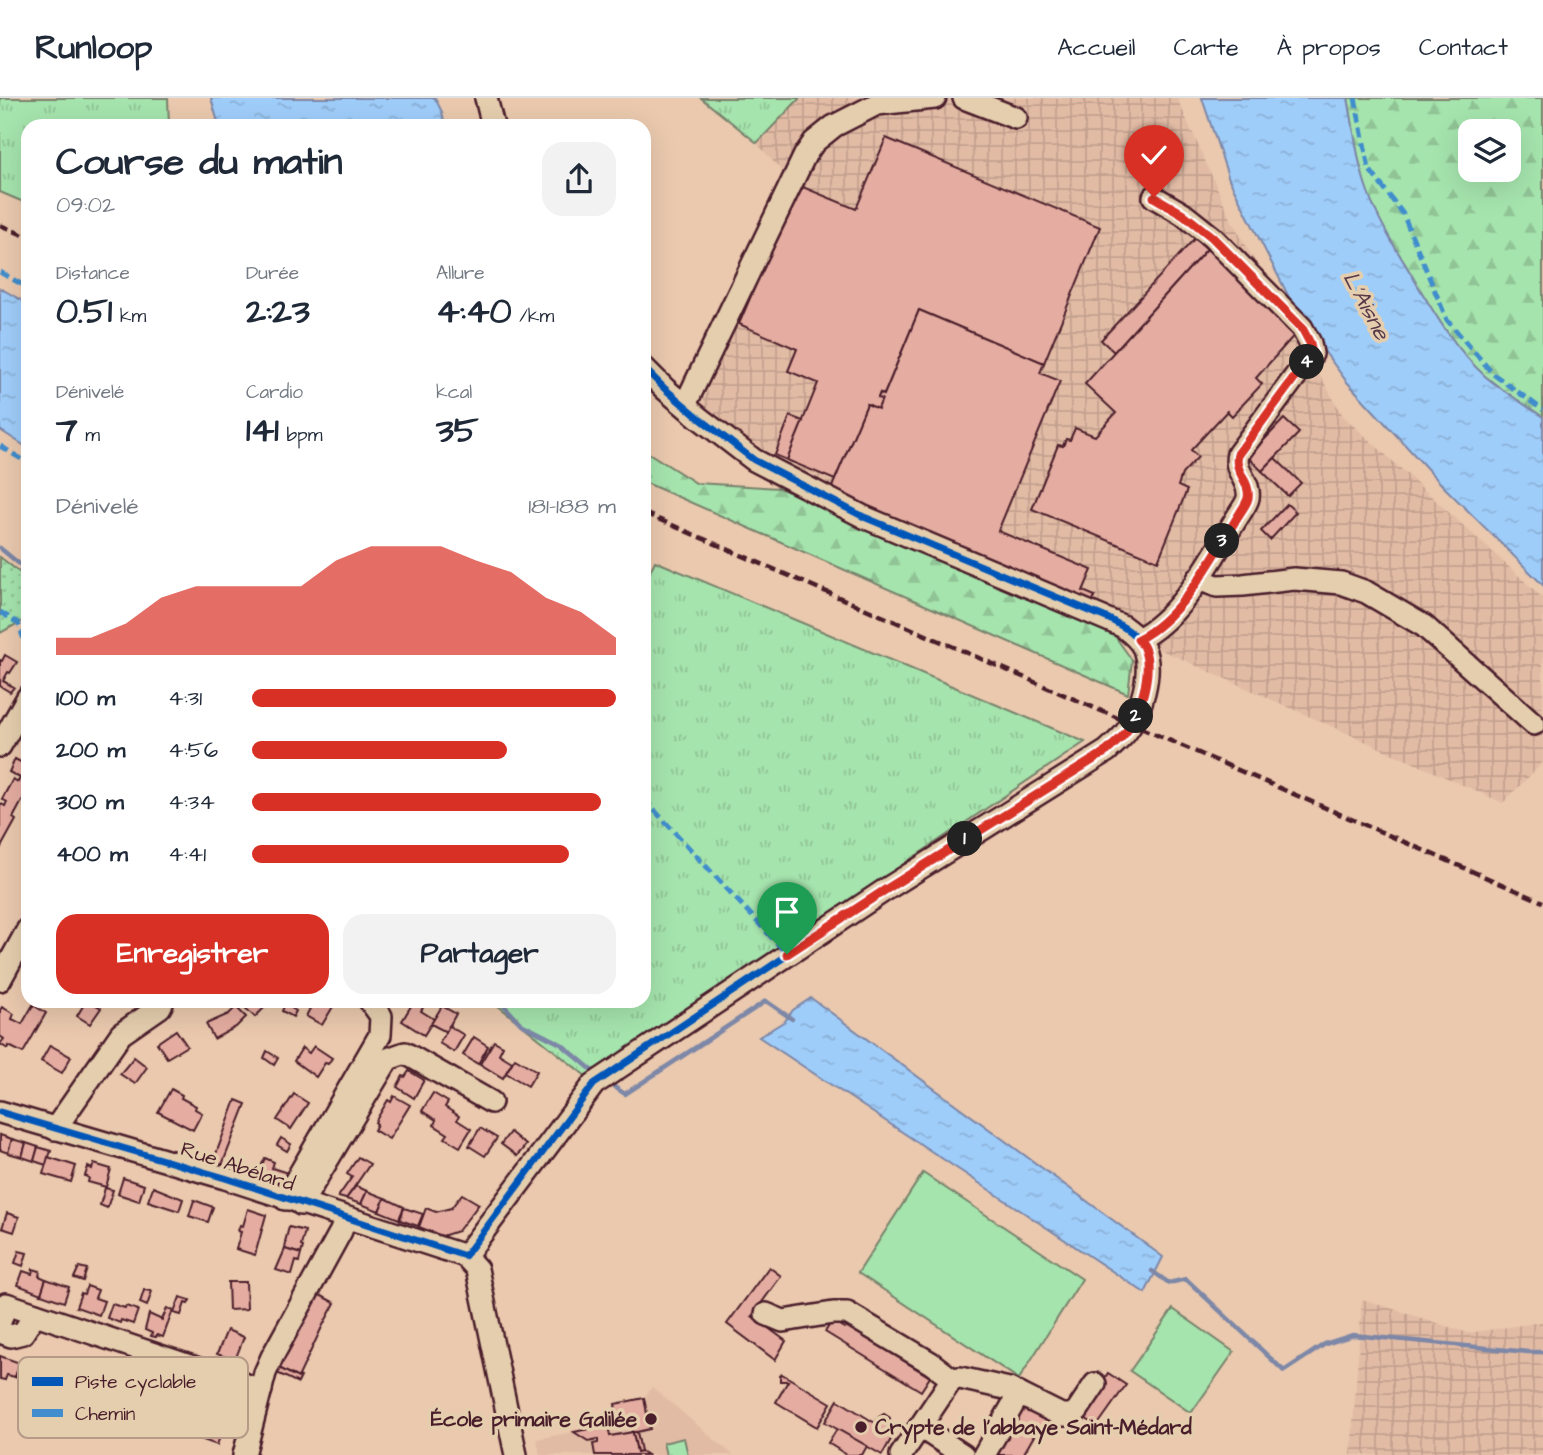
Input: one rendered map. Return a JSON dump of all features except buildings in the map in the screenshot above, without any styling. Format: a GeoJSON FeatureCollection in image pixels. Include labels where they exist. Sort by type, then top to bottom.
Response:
{"type":"FeatureCollection","features":[{"type":"Feature","properties":{"kind":"street"},"geometry":{"type":"LineString","coordinates":[[486,98],[491,119]]}},
{"type":"Feature","properties":{"kind":"street"},"geometry":{"type":"LineString","coordinates":[[685,405],[805,155],[814,142],[835,126],[877,104],[935,98]]}},
{"type":"Feature","properties":{"kind":"street"},"geometry":{"type":"LineString","coordinates":[[964,98],[1016,118]]}},
{"type":"Feature","properties":{"kind":"street"},"geometry":{"type":"LineString","coordinates":[[1138,639],[1151,632],[1185,600],[1240,513],[1248,499],[1248,488],[1236,463],[1238,454],[1312,354],[1302,328],[1212,237],[1183,214],[1154,197]]}},
{"type":"Feature","properties":{"kind":"street"},"geometry":{"type":"LineString","coordinates":[[516,1455],[477,1269],[465,1255],[594,1084],[874,897],[1107,751],[1121,738],[1133,720],[1144,691],[1147,660],[1144,648],[1138,639],[1122,626],[864,517],[754,460],[651,374]]}},
{"type":"Feature","properties":{"kind":"street"},"geometry":{"type":"LineString","coordinates":[[1198,579],[1217,586],[1294,579],[1341,583],[1366,592],[1424,626],[1534,724]]}},
{"type":"Feature","properties":{"kind":"street"},"geometry":{"type":"LineString","coordinates":[[0,747],[21,710]]}},
{"type":"Feature","properties":{"kind":"street"},"geometry":{"type":"LineString","coordinates":[[0,980],[21,942]]}},
{"type":"Feature","properties":{"kind":"street"},"geometry":{"type":"LineString","coordinates":[[55,1129],[121,1034],[159,1008]]}},
{"type":"Feature","properties":{"kind":"street"},"geometry":{"type":"LineString","coordinates":[[293,1201],[380,1035],[381,1016],[375,1008]]}},
{"type":"Feature","properties":{"kind":"street"},"geometry":{"type":"LineString","coordinates":[[293,1201],[388,1059],[404,1053],[491,1102]]}},
{"type":"Feature","properties":{"kind":"street","name":"Rue Abélard"},"geometry":{"type":"LineString","coordinates":[[0,1112],[225,1178],[465,1255]]}},
{"type":"Feature","properties":{"kind":"street"},"geometry":{"type":"LineString","coordinates":[[244,1455],[272,1357],[341,1231],[345,1218]]}},
{"type":"Feature","properties":{"kind":"street"},"geometry":{"type":"LineString","coordinates":[[0,1322],[6,1304],[163,1357]]}},
{"type":"Feature","properties":{"kind":"street"},"geometry":{"type":"LineString","coordinates":[[766,1314],[783,1321],[847,1313],[931,1363],[952,1379],[960,1378],[1009,1389],[1061,1415],[1071,1415],[1077,1410],[1095,1384]]}},
{"type":"Feature","properties":{"kind":"street"},"geometry":{"type":"LineString","coordinates":[[0,1332],[11,1336],[23,1333],[35,1314]]}},
{"type":"Feature","properties":{"kind":"street"},"geometry":{"type":"LineString","coordinates":[[901,1455],[952,1379]]}},
{"type":"Feature","properties":{"kind":"street"},"geometry":{"type":"LineString","coordinates":[[248,1386],[261,1390]]}},
{"type":"Feature","properties":{"kind":"street"},"geometry":{"type":"LineString","coordinates":[[984,1455],[1019,1394]]}},
{"type":"Feature","properties":{"kind":"street"},"geometry":{"type":"LineString","coordinates":[[920,1427],[963,1455]]}},
{"type":"Feature","properties":{"kind":"shaded area"},"geometry":{"type":"Polygon","coordinates":[[[800,98],[1177,98],[1232,221],[1343,416],[1543,598],[1543,762],[1503,803],[1150,645],[775,484],[695,421],[792,183],[757,143],[800,98]]]}},
{"type":"Feature","properties":{"kind":"shaded area"},"geometry":{"type":"Polygon","coordinates":[[[1362,1299],[1468,1333],[1543,1322],[1543,1455],[1351,1455],[1362,1299]]]}},
{"type":"Feature","properties":{"kind":"shaded area","name":"École primaire Galilée"},"geometry":{"type":"Polygon","coordinates":[[[652,1387],[733,1455],[540,1455],[537,1439],[614,1424],[615,1404],[644,1398],[652,1387]]]}},
{"type":"Feature","properties":{"kind":"green space"},"geometry":{"type":"Polygon","coordinates":[[[0,98],[168,98],[169,119],[21,119],[21,201],[0,192],[0,98]]]}},
{"type":"Feature","properties":{"kind":"green space"},"geometry":{"type":"Polygon","coordinates":[[[701,98],[800,98],[757,143],[701,98]]]}},
{"type":"Feature","properties":{"kind":"green space"},"geometry":{"type":"Polygon","coordinates":[[[1348,98],[1543,98],[1543,417],[1486,377],[1453,340],[1381,222],[1364,182],[1348,98]]]}},
{"type":"Feature","properties":{"kind":"green space"},"geometry":{"type":"Polygon","coordinates":[[[651,454],[696,483],[779,488],[1109,628],[1132,660],[1128,694],[651,485],[651,454]]]}},
{"type":"Feature","properties":{"kind":"green space"},"geometry":{"type":"Polygon","coordinates":[[[0,557],[21,574],[21,622],[0,633],[0,557]]]}},
{"type":"Feature","properties":{"kind":"green space"},"geometry":{"type":"Polygon","coordinates":[[[655,561],[1085,742],[587,1077],[501,1008],[651,1008],[651,569],[655,561]]]}},
{"type":"Feature","properties":{"kind":"green space"},"geometry":{"type":"Polygon","coordinates":[[[923,1173],[1082,1279],[1019,1379],[858,1273],[923,1173]]]}},
{"type":"Feature","properties":{"kind":"green space"},"geometry":{"type":"Polygon","coordinates":[[[1173,1309],[1234,1352],[1191,1413],[1130,1371],[1173,1309]]]}},
{"type":"Feature","properties":{"kind":"green space"},"geometry":{"type":"Polygon","coordinates":[[[684,1438],[688,1455],[666,1455],[663,1443],[684,1438]]]}},
{"type":"Feature","properties":{"kind":"water"},"geometry":{"type":"Polygon","coordinates":[[[211,98],[435,98],[444,119],[217,119],[211,98]]]}},
{"type":"Feature","properties":{"kind":"water","name":"L'Aisne"},"geometry":{"type":"Polygon","coordinates":[[[1202,98],[1348,98],[1361,169],[1372,202],[1386,232],[1425,297],[1443,326],[1474,366],[1500,388],[1543,417],[1543,585],[1444,487],[1347,382],[1299,317],[1229,179],[1202,98]]]}},
{"type":"Feature","properties":{"kind":"water"},"geometry":{"type":"Polygon","coordinates":[[[0,288],[21,300],[21,444],[0,430],[0,288]]]}},
{"type":"Feature","properties":{"kind":"water"},"geometry":{"type":"Polygon","coordinates":[[[811,998],[1163,1257],[1145,1293],[759,1037],[785,1021],[793,1010],[811,998]]]}},
{"type":"Feature","properties":{"kind":"waterway"},"geometry":{"type":"LineString","coordinates":[[0,548],[21,565]]}},
{"type":"Feature","properties":{"kind":"waterway"},"geometry":{"type":"LineString","coordinates":[[613,1086],[625,1094],[766,1001],[792,1019]]}},
{"type":"Feature","properties":{"kind":"waterway"},"geometry":{"type":"LineString","coordinates":[[506,1008],[521,1024],[561,1044],[592,1070]]}},
{"type":"Feature","properties":{"kind":"waterway"},"geometry":{"type":"LineString","coordinates":[[1152,1271],[1169,1283],[1186,1279],[1284,1371],[1325,1344],[1353,1335],[1543,1352]]}},
{"type":"Feature","properties":{"kind":"railway"},"geometry":{"type":"LineString","coordinates":[[0,225],[21,234]]}},
{"type":"Feature","properties":{"kind":"railway"},"geometry":{"type":"LineString","coordinates":[[651,516],[1543,902]]}},
{"type":"Feature","properties":{"kind":"marked path"},"geometry":{"type":"LineString","coordinates":[[1355,98],[1369,169],[1403,214],[1447,320],[1493,374],[1543,410]]}},
{"type":"Feature","properties":{"kind":"marked path"},"geometry":{"type":"LineString","coordinates":[[0,272],[21,284]]}},
{"type":"Feature","properties":{"kind":"marked path"},"geometry":{"type":"LineString","coordinates":[[0,446],[21,459]]}},
{"type":"Feature","properties":{"kind":"marked path"},"geometry":{"type":"LineString","coordinates":[[0,612],[18,623],[21,631]]}},
{"type":"Feature","properties":{"kind":"marked path"},"geometry":{"type":"LineString","coordinates":[[651,807],[787,954]]}},
{"type":"Feature","properties":{"kind":"cycle path"},"geometry":{"type":"LineString","coordinates":[[0,1112],[225,1178],[465,1256],[594,1084],[885,890],[1107,751],[1127,731],[1141,702],[1147,667],[1143,647],[1128,630],[1109,619],[864,517],[754,460],[698,417],[651,375]]}},
{"type":"Feature","properties":{"kind":"place","name":"École primaire Galilée"},"geometry":{"type":"Point","coordinates":[651,1419]}},
{"type":"Feature","properties":{"kind":"place","name":"Crypte de l'abbaye Saint-Médard"},"geometry":{"type":"Point","coordinates":[861,1427]}},
{"type":"Feature","properties":{"kind":"route"},"geometry":{"type":"LineString","coordinates":[[787,954],[1107,751],[1121,738],[1139,708],[1144,691],[1147,660],[1138,639],[1151,632],[1185,600],[1248,499],[1248,488],[1236,463],[1238,454],[1312,354],[1310,343],[1302,328],[1212,237],[1183,214],[1154,197]]}}]}
